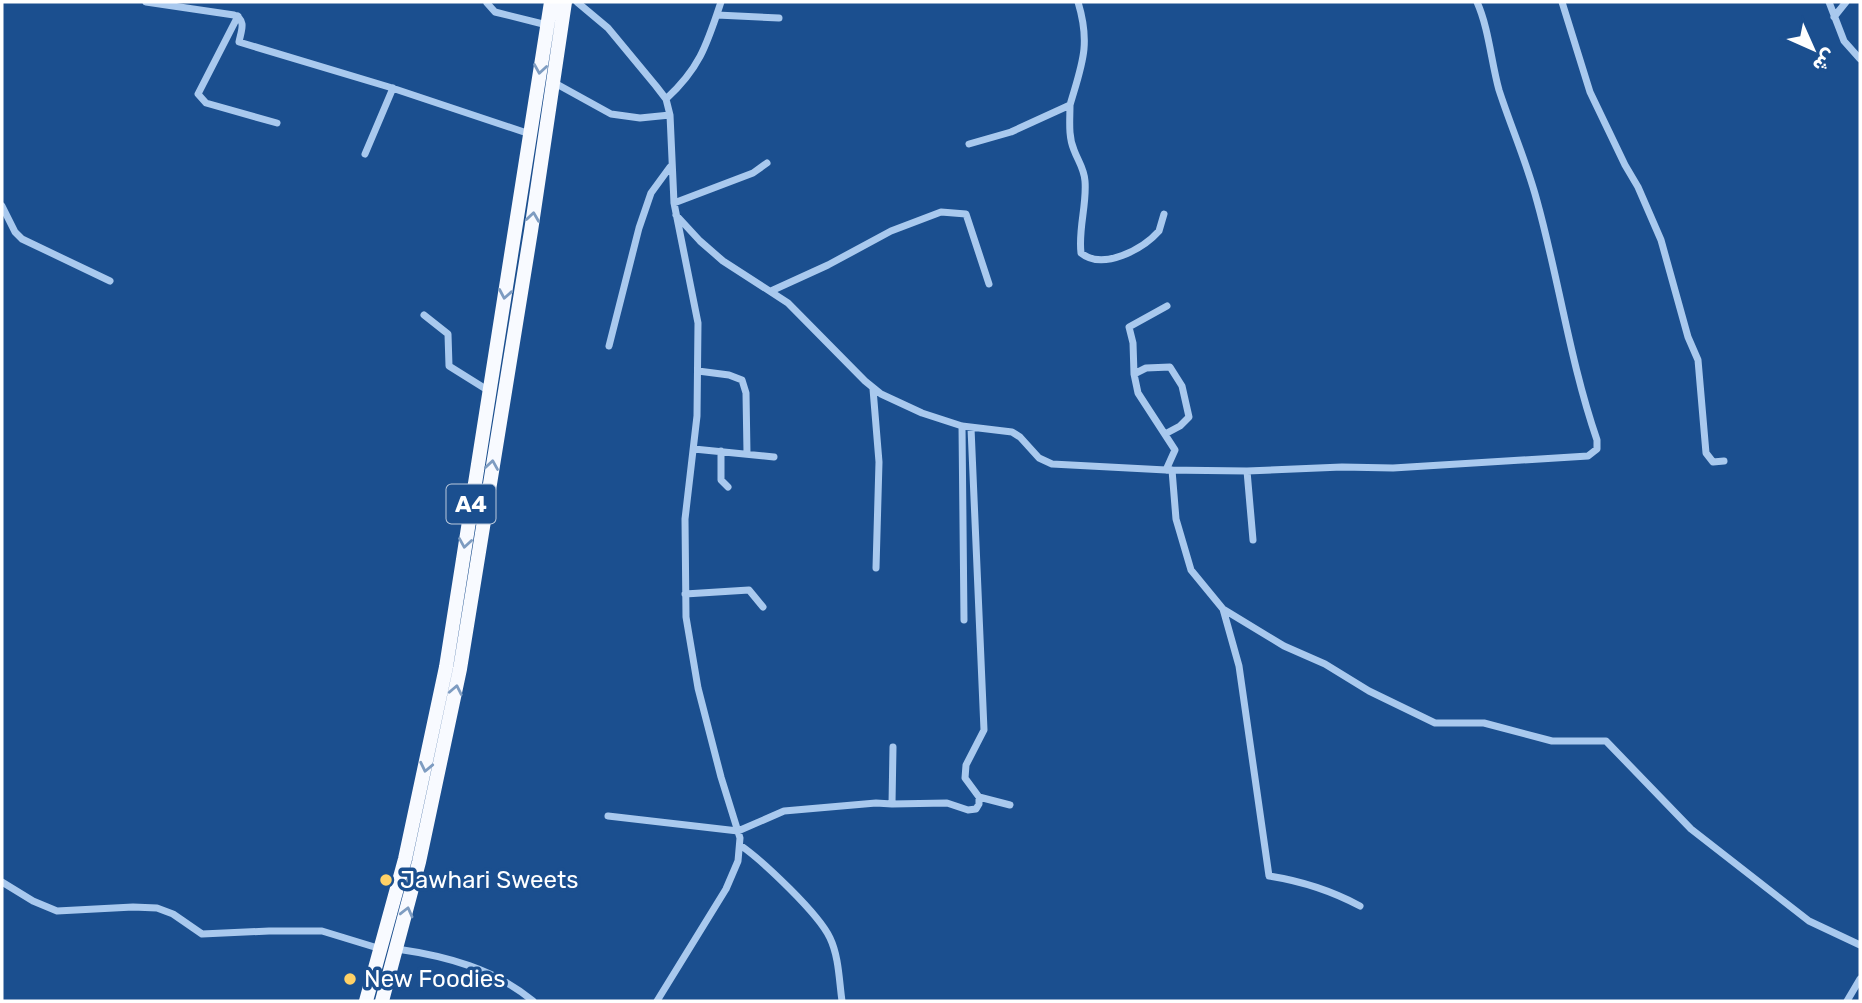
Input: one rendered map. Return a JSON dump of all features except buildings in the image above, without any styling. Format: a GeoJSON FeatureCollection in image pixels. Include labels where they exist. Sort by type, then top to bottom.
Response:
{"type":"FeatureCollection","features":[{"type":"Feature","properties":{"kind":"highway","name":"A4"},"geometry":{"type":"LineString","coordinates":[[367,998],[407,851],[438,707],[551,2]]}},
{"type":"Feature","properties":{"kind":"highway","name":"A4"},"geometry":{"type":"LineString","coordinates":[[383,1000],[439,776],[460,669],[565,2]]}},
{"type":"Feature","properties":{"kind":"highway"},"geometry":{"type":"LineString","coordinates":[[367,998],[383,1000]]}},
{"type":"Feature","properties":{"kind":"street"},"geometry":{"type":"LineString","coordinates":[[146,2],[238,16]]}},
{"type":"Feature","properties":{"kind":"street"},"geometry":{"type":"LineString","coordinates":[[577,2],[608,28],[666,99],[670,115],[674,202],[698,323],[694,450],[685,519],[688,630],[698,688],[740,845],[735,868],[726,889],[657,1001]]}},
{"type":"Feature","properties":{"kind":"street"},"geometry":{"type":"LineString","coordinates":[[666,99],[691,74],[700,60],[721,2]]}},
{"type":"Feature","properties":{"kind":"street"},"geometry":{"type":"LineString","coordinates":[[1077,2],[1086,36],[1085,53],[1070,105],[1070,128],[1073,148],[1084,170],[1086,184],[1080,233],[1082,253],[1085,257],[1099,260],[1112,259],[1135,248],[1159,231],[1164,214]]}},
{"type":"Feature","properties":{"kind":"street"},"geometry":{"type":"LineString","coordinates":[[676,215],[723,261],[771,291],[796,311],[873,388],[899,404],[967,427],[1012,432],[1020,437],[1038,458],[1052,464],[1247,471],[1393,468],[1588,456],[1597,449],[1597,440],[1579,381],[1536,198],[1508,118],[1477,2]]}},
{"type":"Feature","properties":{"kind":"street"},"geometry":{"type":"LineString","coordinates":[[1562,2],[1590,92],[1638,187],[1661,240],[1688,337],[1698,360],[1706,453],[1713,462],[1724,461]]}},
{"type":"Feature","properties":{"kind":"street"},"geometry":{"type":"LineString","coordinates":[[1829,2],[1844,41],[1860,59]]}},
{"type":"Feature","properties":{"kind":"street"},"geometry":{"type":"LineString","coordinates":[[1834,17],[1846,2]]}},
{"type":"Feature","properties":{"kind":"street"},"geometry":{"type":"LineString","coordinates":[[487,3],[495,12],[547,25]]}},
{"type":"Feature","properties":{"kind":"street"},"geometry":{"type":"LineString","coordinates":[[717,15],[779,18]]}},
{"type":"Feature","properties":{"kind":"street"},"geometry":{"type":"LineString","coordinates":[[238,16],[243,26],[239,42],[393,88],[531,134]]}},
{"type":"Feature","properties":{"kind":"street"},"geometry":{"type":"LineString","coordinates":[[238,16],[198,94],[206,103],[277,123]]}},
{"type":"Feature","properties":{"kind":"street"},"geometry":{"type":"LineString","coordinates":[[553,82],[611,114],[640,118],[670,115]]}},
{"type":"Feature","properties":{"kind":"street"},"geometry":{"type":"LineString","coordinates":[[365,154],[393,88]]}},
{"type":"Feature","properties":{"kind":"street"},"geometry":{"type":"LineString","coordinates":[[969,144],[1010,132],[1070,105]]}},
{"type":"Feature","properties":{"kind":"street"},"geometry":{"type":"LineString","coordinates":[[674,202],[753,173],[767,163]]}},
{"type":"Feature","properties":{"kind":"street"},"geometry":{"type":"LineString","coordinates":[[609,345],[639,228],[651,193],[671,167]]}},
{"type":"Feature","properties":{"kind":"street"},"geometry":{"type":"LineString","coordinates":[[2,206],[15,232],[22,239],[110,281]]}},
{"type":"Feature","properties":{"kind":"street"},"geometry":{"type":"LineString","coordinates":[[771,291],[828,265],[891,231],[941,212],[966,214],[989,284]]}},
{"type":"Feature","properties":{"kind":"street"},"geometry":{"type":"LineString","coordinates":[[1167,306],[1129,327],[1133,343],[1134,374],[1138,393],[1175,450],[1169,470],[1176,519],[1191,570],[1223,609],[1284,646],[1325,664],[1369,691],[1436,723],[1484,723],[1552,741],[1606,741],[1691,829],[1809,921],[1860,945]]}},
{"type":"Feature","properties":{"kind":"street"},"geometry":{"type":"LineString","coordinates":[[424,315],[449,334],[449,366],[489,391]]}},
{"type":"Feature","properties":{"kind":"street"},"geometry":{"type":"LineString","coordinates":[[1134,374],[1146,368],[1170,367],[1182,386],[1189,417],[1180,426],[1165,434]]}},
{"type":"Feature","properties":{"kind":"street"},"geometry":{"type":"LineString","coordinates":[[698,371],[729,375],[743,380],[746,393],[747,453]]}},
{"type":"Feature","properties":{"kind":"street"},"geometry":{"type":"LineString","coordinates":[[873,388],[879,463],[876,568]]}},
{"type":"Feature","properties":{"kind":"street"},"geometry":{"type":"LineString","coordinates":[[964,620],[967,427]]}},
{"type":"Feature","properties":{"kind":"street"},"geometry":{"type":"LineString","coordinates":[[608,816],[738,831],[784,811],[876,803],[947,803],[968,810],[976,809],[979,797],[965,778],[966,765],[984,730],[967,427]]}},
{"type":"Feature","properties":{"kind":"street"},"geometry":{"type":"LineString","coordinates":[[694,450],[774,457]]}},
{"type":"Feature","properties":{"kind":"street"},"geometry":{"type":"LineString","coordinates":[[721,451],[721,480],[728,486]]}},
{"type":"Feature","properties":{"kind":"street"},"geometry":{"type":"LineString","coordinates":[[1247,471],[1253,540]]}},
{"type":"Feature","properties":{"kind":"street"},"geometry":{"type":"LineString","coordinates":[[685,594],[749,590],[763,607]]}},
{"type":"Feature","properties":{"kind":"street"},"geometry":{"type":"LineString","coordinates":[[1223,609],[1239,666],[1269,876],[1310,886],[1360,906]]}},
{"type":"Feature","properties":{"kind":"street"},"geometry":{"type":"LineString","coordinates":[[892,747],[892,804]]}},
{"type":"Feature","properties":{"kind":"street"},"geometry":{"type":"LineString","coordinates":[[979,797],[1010,805]]}},
{"type":"Feature","properties":{"kind":"street"},"geometry":{"type":"LineString","coordinates":[[740,845],[755,856],[824,927],[834,948],[842,1001]]}},
{"type":"Feature","properties":{"kind":"street"},"geometry":{"type":"LineString","coordinates":[[2,882],[33,901],[57,911],[157,908],[173,914],[202,934],[322,931],[381,949]]}},
{"type":"Feature","properties":{"kind":"street"},"geometry":{"type":"LineString","coordinates":[[397,949],[437,955],[468,965],[505,981],[533,1001]]}},
{"type":"Feature","properties":{"kind":"street"},"geometry":{"type":"LineString","coordinates":[[1847,1001],[1860,979]]}},
{"type":"Feature","properties":{"kind":"place","name":"Jawhari Sweets"},"geometry":{"type":"Point","coordinates":[386,880]}},
{"type":"Feature","properties":{"kind":"place","name":"New Foodies"},"geometry":{"type":"Point","coordinates":[350,979]}}]}
